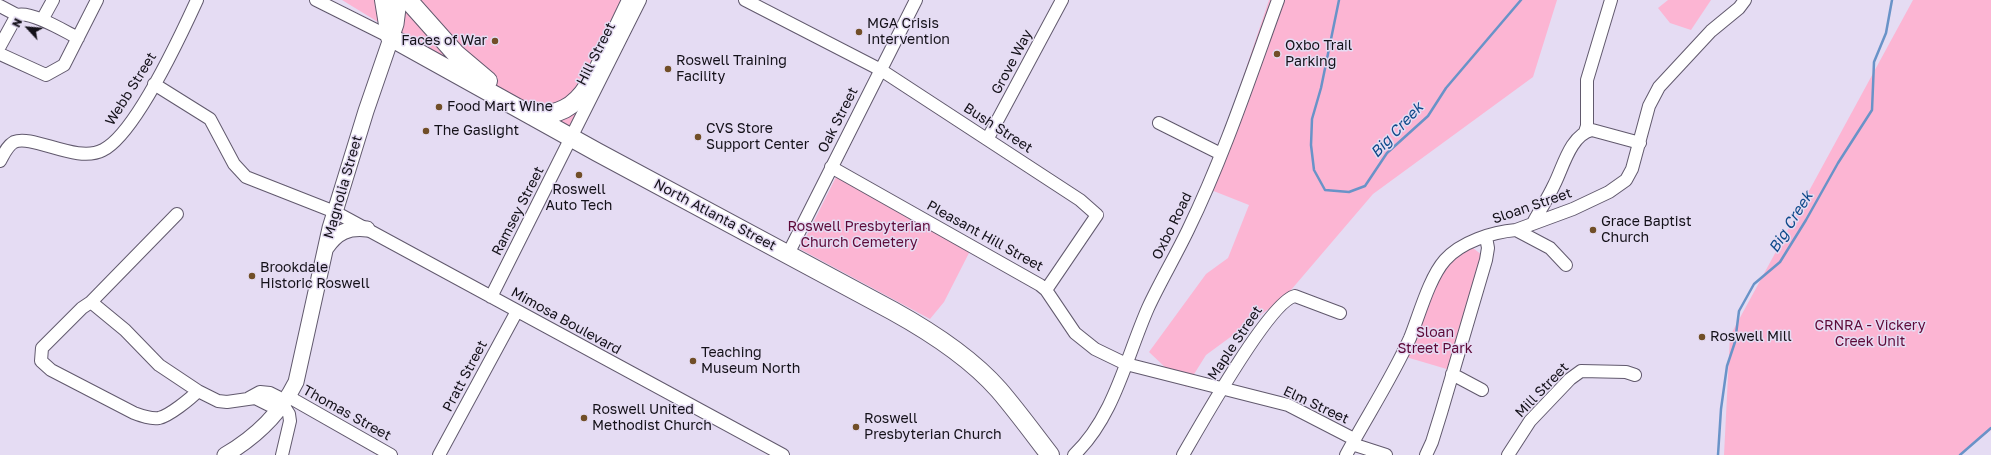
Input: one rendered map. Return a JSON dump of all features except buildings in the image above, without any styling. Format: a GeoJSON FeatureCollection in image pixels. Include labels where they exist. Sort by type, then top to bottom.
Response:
{"type":"FeatureCollection","features":[{"type":"Feature","properties":{"kind":"highway"},"geometry":{"type":"LineString","coordinates":[[384,0],[390,37]]}},
{"type":"Feature","properties":{"kind":"highway"},"geometry":{"type":"LineString","coordinates":[[408,0],[456,54],[527,113],[556,113],[565,110],[580,97],[588,86]]}},
{"type":"Feature","properties":{"kind":"highway","name":"North Atlanta Street"},"geometry":{"type":"LineString","coordinates":[[390,37],[571,137],[909,319],[950,347],[998,389],[1050,455]]}},
{"type":"Feature","properties":{"kind":"main road","name":"Magnolia Street"},"geometry":{"type":"LineString","coordinates":[[226,454],[261,429],[286,402],[296,382],[302,365],[335,212],[398,16],[400,0]]}},
{"type":"Feature","properties":{"kind":"main road"},"geometry":{"type":"LineString","coordinates":[[326,249],[336,236],[344,230],[367,229]]}},
{"type":"Feature","properties":{"kind":"street"},"geometry":{"type":"LineString","coordinates":[[42,20],[53,0]]}},
{"type":"Feature","properties":{"kind":"street"},"geometry":{"type":"LineString","coordinates":[[0,54],[46,75],[64,65],[97,0]]}},
{"type":"Feature","properties":{"kind":"street","name":"Webb Street"},"geometry":{"type":"LineString","coordinates":[[0,161],[7,148],[14,142],[23,141],[68,152],[90,154],[102,151],[113,144],[131,122],[154,84],[198,0]]}},
{"type":"Feature","properties":{"kind":"street"},"geometry":{"type":"LineString","coordinates":[[316,0],[390,37]]}},
{"type":"Feature","properties":{"kind":"street","name":"Hill Street"},"geometry":{"type":"LineString","coordinates":[[578,120],[588,86],[599,58],[628,0]]}},
{"type":"Feature","properties":{"kind":"street","name":"Hill Street"},"geometry":{"type":"LineString","coordinates":[[571,137],[578,120],[640,0]]}},
{"type":"Feature","properties":{"kind":"street","name":"Bush Street"},"geometry":{"type":"LineString","coordinates":[[745,0],[881,70],[988,138],[1087,205],[1098,215],[1046,290]]}},
{"type":"Feature","properties":{"kind":"street","name":"Oak Street"},"geometry":{"type":"LineString","coordinates":[[788,254],[916,0]]}},
{"type":"Feature","properties":{"kind":"street","name":"Grove Way"},"geometry":{"type":"LineString","coordinates":[[988,138],[1062,0]]}},
{"type":"Feature","properties":{"kind":"street","name":"Oxbo Road"},"geometry":{"type":"LineString","coordinates":[[1074,455],[1090,437],[1100,421],[1126,364],[1148,308],[1188,230],[1221,154],[1278,0]]}},
{"type":"Feature","properties":{"kind":"street"},"geometry":{"type":"LineString","coordinates":[[1533,222],[1554,186],[1568,153],[1585,132],[1587,126],[1587,80],[1611,0]]}},
{"type":"Feature","properties":{"kind":"street","name":"Sloan Street"},"geometry":{"type":"LineString","coordinates":[[1346,455],[1409,338],[1441,265],[1457,249],[1486,237],[1516,230],[1533,222],[1573,209],[1619,186],[1629,175],[1640,144],[1649,106],[1659,87],[1711,31],[1739,8],[1745,0]]}},
{"type":"Feature","properties":{"kind":"street"},"geometry":{"type":"LineString","coordinates":[[0,6],[17,15],[28,15],[42,20],[78,38]]}},
{"type":"Feature","properties":{"kind":"street"},"geometry":{"type":"LineString","coordinates":[[0,46],[17,15]]}},
{"type":"Feature","properties":{"kind":"street","name":"Mimosa Boulevard"},"geometry":{"type":"LineString","coordinates":[[154,84],[210,119],[234,164],[246,177],[335,212],[783,455]]}},
{"type":"Feature","properties":{"kind":"street"},"geometry":{"type":"LineString","coordinates":[[1158,123],[1221,154]]}},
{"type":"Feature","properties":{"kind":"street"},"geometry":{"type":"LineString","coordinates":[[1585,132],[1592,130],[1640,144]]}},
{"type":"Feature","properties":{"kind":"street","name":"Ramsey Street"},"geometry":{"type":"LineString","coordinates":[[491,297],[571,137]]}},
{"type":"Feature","properties":{"kind":"street","name":"Pleasant Hill Street"},"geometry":{"type":"LineString","coordinates":[[831,168],[1040,285],[1046,290],[1075,333],[1095,349],[1126,364]]}},
{"type":"Feature","properties":{"kind":"street"},"geometry":{"type":"LineString","coordinates":[[91,302],[125,330],[159,365],[198,391],[188,401],[160,418],[147,417],[134,413],[51,370],[41,361],[42,348],[82,308],[91,302],[177,214]]}},
{"type":"Feature","properties":{"kind":"street"},"geometry":{"type":"LineString","coordinates":[[1516,230],[1550,248],[1566,265]]}},
{"type":"Feature","properties":{"kind":"street"},"geometry":{"type":"LineString","coordinates":[[1426,455],[1442,413],[1486,260],[1488,248],[1486,237]]}},
{"type":"Feature","properties":{"kind":"street","name":"Maple Street"},"geometry":{"type":"LineString","coordinates":[[1182,455],[1222,389],[1272,314],[1290,298],[1295,296],[1340,313]]}},
{"type":"Feature","properties":{"kind":"street","name":"Pratt Street"},"geometry":{"type":"LineString","coordinates":[[439,455],[517,311]]}},
{"type":"Feature","properties":{"kind":"street","name":"Elm Street"},"geometry":{"type":"LineString","coordinates":[[1126,364],[1288,405],[1353,441]]}},
{"type":"Feature","properties":{"kind":"street","name":"Mill Street"},"geometry":{"type":"LineString","coordinates":[[1508,455],[1530,421],[1570,380],[1581,371],[1626,372],[1635,375]]}},
{"type":"Feature","properties":{"kind":"street"},"geometry":{"type":"LineString","coordinates":[[1452,374],[1482,390]]}},
{"type":"Feature","properties":{"kind":"street","name":"Thomas Street"},"geometry":{"type":"LineString","coordinates":[[198,391],[218,401],[231,402],[249,398],[262,400],[269,405],[286,402],[391,455]]}},
{"type":"Feature","properties":{"kind":"street"},"geometry":{"type":"LineString","coordinates":[[282,455],[290,421],[286,402]]}},
{"type":"Feature","properties":{"kind":"street"},"geometry":{"type":"LineString","coordinates":[[1353,441],[1386,455]]}},
{"type":"Feature","properties":{"kind":"green space"},"geometry":{"type":"Polygon","coordinates":[[[342,0],[636,0],[573,130],[396,33],[342,0]]]}},
{"type":"Feature","properties":{"kind":"green space"},"geometry":{"type":"Polygon","coordinates":[[[1269,0],[1557,0],[1533,77],[1373,194],[1285,297],[1206,355],[1186,387],[1149,352],[1206,274],[1228,258],[1249,205],[1206,188],[1269,0]]]}},
{"type":"Feature","properties":{"kind":"green space"},"geometry":{"type":"Polygon","coordinates":[[[1668,0],[1711,0],[1691,30],[1670,23],[1658,8],[1668,0]]]}},
{"type":"Feature","properties":{"kind":"green space","name":"CRNRA - Vickery Creek Unit"},"geometry":{"type":"Polygon","coordinates":[[[1913,0],[1991,0],[1991,430],[1960,455],[1724,455],[1730,336],[1913,0]]]}},
{"type":"Feature","properties":{"kind":"green space","name":"Roswell Presbyterian Church Cemetery"},"geometry":{"type":"Polygon","coordinates":[[[837,175],[970,251],[944,302],[930,319],[800,249],[837,175]]]}},
{"type":"Feature","properties":{"kind":"green space","name":"Sloan Street Park"},"geometry":{"type":"Polygon","coordinates":[[[1473,248],[1482,255],[1450,370],[1406,357],[1440,278],[1447,266],[1457,255],[1473,248]]]}},
{"type":"Feature","properties":{"kind":"waterway","name":"Big Creek"},"geometry":{"type":"LineString","coordinates":[[1339,0],[1321,88],[1312,119],[1311,145],[1314,170],[1325,190],[1349,192],[1365,186],[1387,153],[1428,116],[1446,88],[1521,0]]}},
{"type":"Feature","properties":{"kind":"waterway","name":"Big Creek"},"geometry":{"type":"LineString","coordinates":[[1718,455],[1721,409],[1727,366],[1735,342],[1739,311],[1754,284],[1780,262],[1806,220],[1838,163],[1872,110],[1874,62],[1886,33],[1892,0]]}},
{"type":"Feature","properties":{"kind":"waterway","name":"Big Creek"},"geometry":{"type":"LineString","coordinates":[[1960,455],[1991,428]]}},
{"type":"Feature","properties":{"kind":"place","name":"MGA Crisis Intervention"},"geometry":{"type":"Point","coordinates":[859,32]}},
{"type":"Feature","properties":{"kind":"place","name":"Faces of War"},"geometry":{"type":"Point","coordinates":[495,41]}},
{"type":"Feature","properties":{"kind":"place","name":"Oxbo Trail Parking"},"geometry":{"type":"Point","coordinates":[1277,54]}},
{"type":"Feature","properties":{"kind":"place","name":"Roswell Training Facility"},"geometry":{"type":"Point","coordinates":[668,69]}},
{"type":"Feature","properties":{"kind":"place","name":"Food Mart Wine"},"geometry":{"type":"Point","coordinates":[439,107]}},
{"type":"Feature","properties":{"kind":"place","name":"The Gaslight"},"geometry":{"type":"Point","coordinates":[426,131]}},
{"type":"Feature","properties":{"kind":"place","name":"CVS Store Support Center"},"geometry":{"type":"Point","coordinates":[698,137]}},
{"type":"Feature","properties":{"kind":"place","name":"Roswell Auto Tech"},"geometry":{"type":"Point","coordinates":[579,175]}},
{"type":"Feature","properties":{"kind":"place","name":"Grace Baptist Church"},"geometry":{"type":"Point","coordinates":[1593,230]}},
{"type":"Feature","properties":{"kind":"place","name":"Brookdale Historic Roswell"},"geometry":{"type":"Point","coordinates":[252,276]}},
{"type":"Feature","properties":{"kind":"place","name":"Roswell Mill"},"geometry":{"type":"Point","coordinates":[1702,337]}},
{"type":"Feature","properties":{"kind":"place","name":"Teaching Museum North"},"geometry":{"type":"Point","coordinates":[693,361]}},
{"type":"Feature","properties":{"kind":"place","name":"Roswell United Methodist Church"},"geometry":{"type":"Point","coordinates":[584,418]}},
{"type":"Feature","properties":{"kind":"place","name":"Roswell Presbyterian Church"},"geometry":{"type":"Point","coordinates":[856,427]}}]}
